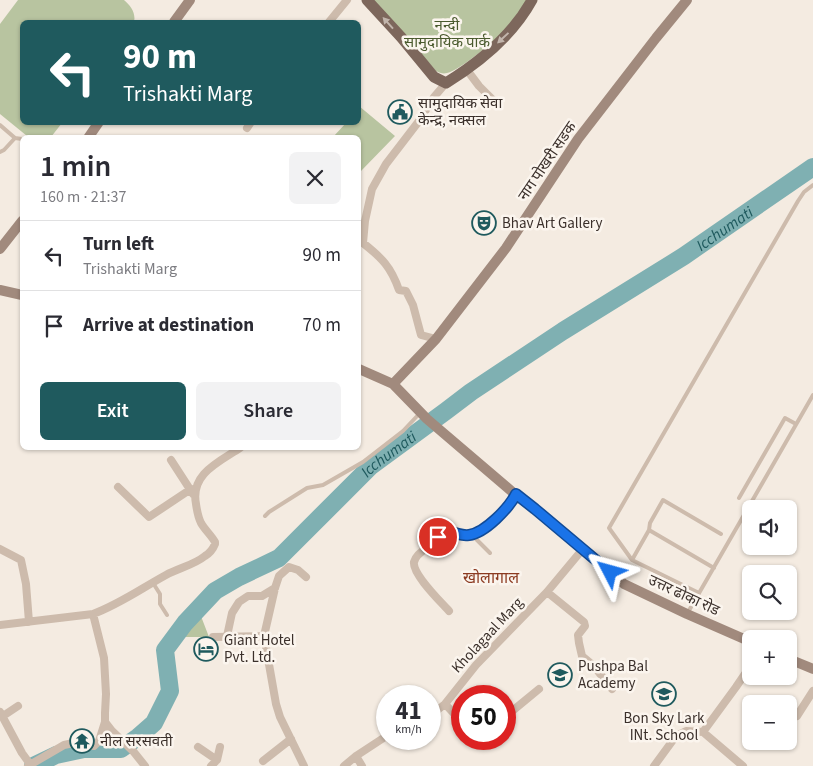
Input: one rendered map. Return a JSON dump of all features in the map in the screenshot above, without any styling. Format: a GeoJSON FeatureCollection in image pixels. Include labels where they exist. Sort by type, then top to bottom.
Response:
{"type":"FeatureCollection","features":[{"type":"Feature","properties":{"kind":"main road"},"geometry":{"type":"LineString","coordinates":[[175,20],[190,0]]}},
{"type":"Feature","properties":{"kind":"main road"},"geometry":{"type":"LineString","coordinates":[[367,0],[434,77],[446,83],[467,70],[507,35],[521,18],[532,0]]}},
{"type":"Feature","properties":{"kind":"main road","name":"नाग पोखरी सडक"},"geometry":{"type":"LineString","coordinates":[[393,384],[436,339],[506,248],[578,140],[656,38],[688,0]]}},
{"type":"Feature","properties":{"kind":"main road"},"geometry":{"type":"LineString","coordinates":[[0,249],[20,224]]}},
{"type":"Feature","properties":{"kind":"main road"},"geometry":{"type":"LineString","coordinates":[[0,290],[20,295]]}},
{"type":"Feature","properties":{"kind":"main road"},"geometry":{"type":"LineString","coordinates":[[361,370],[393,384]]}},
{"type":"Feature","properties":{"kind":"main road","name":"उत्तर ढोका रोड"},"geometry":{"type":"LineString","coordinates":[[393,384],[423,416],[624,584],[742,638]]}},
{"type":"Feature","properties":{"kind":"main road"},"geometry":{"type":"LineString","coordinates":[[797,662],[813,669]]}},
{"type":"Feature","properties":{"kind":"street"},"geometry":{"type":"LineString","coordinates":[[331,20],[347,0]]}},
{"type":"Feature","properties":{"kind":"street"},"geometry":{"type":"LineString","coordinates":[[467,70],[479,86],[497,104]]}},
{"type":"Feature","properties":{"kind":"street"},"geometry":{"type":"LineString","coordinates":[[436,339],[421,335],[413,305],[406,291],[400,290],[394,276],[381,258],[363,243],[362,221],[372,189],[386,164],[446,83]]}},
{"type":"Feature","properties":{"kind":"street"},"geometry":{"type":"LineString","coordinates":[[118,487],[149,517],[192,493],[200,476],[237,450]]}},
{"type":"Feature","properties":{"kind":"street"},"geometry":{"type":"LineString","coordinates":[[0,625],[93,614],[108,609],[213,550],[216,544],[201,523],[192,493],[171,460]]}},
{"type":"Feature","properties":{"kind":"street"},"geometry":{"type":"LineString","coordinates":[[449,612],[420,578],[414,564],[415,560],[418,555],[446,530],[472,535],[483,529],[497,517],[516,494]]}},
{"type":"Feature","properties":{"kind":"street"},"geometry":{"type":"LineString","coordinates":[[0,549],[21,560],[26,584],[29,622]]}},
{"type":"Feature","properties":{"kind":"street","name":"Kholagaal Marg"},"geometry":{"type":"LineString","coordinates":[[441,707],[476,665],[546,592],[582,550]]}},
{"type":"Feature","properties":{"kind":"street"},"geometry":{"type":"LineString","coordinates":[[304,766],[280,717],[276,704],[264,636],[274,588],[279,576],[289,567],[298,570],[306,577]]}},
{"type":"Feature","properties":{"kind":"street"},"geometry":{"type":"LineString","coordinates":[[227,636],[232,613],[239,602],[248,596],[262,596],[274,588]]}},
{"type":"Feature","properties":{"kind":"street"},"geometry":{"type":"LineString","coordinates":[[546,592],[584,622],[584,626],[578,635],[582,656],[594,666],[612,689]]}},
{"type":"Feature","properties":{"kind":"street"},"geometry":{"type":"LineString","coordinates":[[18,706],[1,714],[29,765],[64,745],[78,742],[94,746],[99,741],[105,722],[106,694],[104,658],[93,614]]}},
{"type":"Feature","properties":{"kind":"street"},"geometry":{"type":"LineString","coordinates":[[213,637],[264,636]]}},
{"type":"Feature","properties":{"kind":"street"},"geometry":{"type":"LineString","coordinates":[[703,732],[742,678]]}},
{"type":"Feature","properties":{"kind":"street"},"geometry":{"type":"LineString","coordinates":[[516,708],[539,689]]}},
{"type":"Feature","properties":{"kind":"street"},"geometry":{"type":"LineString","coordinates":[[797,716],[813,691]]}},
{"type":"Feature","properties":{"kind":"street"},"geometry":{"type":"LineString","coordinates":[[445,704],[451,710]]}},
{"type":"Feature","properties":{"kind":"street"},"geometry":{"type":"LineString","coordinates":[[105,722],[145,766]]}},
{"type":"Feature","properties":{"kind":"street"},"geometry":{"type":"LineString","coordinates":[[654,766],[676,736],[686,731],[703,732],[744,766]]}},
{"type":"Feature","properties":{"kind":"street"},"geometry":{"type":"LineString","coordinates":[[263,760],[291,739]]}},
{"type":"Feature","properties":{"kind":"street"},"geometry":{"type":"LineString","coordinates":[[344,766],[376,743]]}},
{"type":"Feature","properties":{"kind":"street"},"geometry":{"type":"LineString","coordinates":[[198,747],[214,763],[220,747]]}},
{"type":"Feature","properties":{"kind":"street"},"geometry":{"type":"LineString","coordinates":[[356,756],[362,766]]}},
{"type":"Feature","properties":{"kind":"lane"},"geometry":{"type":"LineString","coordinates":[[0,125],[15,138],[20,139]]}},
{"type":"Feature","properties":{"kind":"lane"},"geometry":{"type":"LineString","coordinates":[[0,152],[15,138]]}},
{"type":"Feature","properties":{"kind":"lane"},"geometry":{"type":"LineString","coordinates":[[699,593],[632,560],[609,528],[798,201],[804,192],[813,185]]}},
{"type":"Feature","properties":{"kind":"lane"},"geometry":{"type":"LineString","coordinates":[[687,614],[813,395]]}},
{"type":"Feature","properties":{"kind":"lane"},"geometry":{"type":"LineString","coordinates":[[265,516],[306,488],[323,484],[363,462],[423,416]]}},
{"type":"Feature","properties":{"kind":"lane"},"geometry":{"type":"LineString","coordinates":[[739,498],[785,418],[796,424]]}},
{"type":"Feature","properties":{"kind":"lane"},"geometry":{"type":"LineString","coordinates":[[632,560],[663,500],[722,534]]}},
{"type":"Feature","properties":{"kind":"lane"},"geometry":{"type":"LineString","coordinates":[[649,530],[714,568]]}},
{"type":"Feature","properties":{"kind":"lane"},"geometry":{"type":"LineString","coordinates":[[472,535],[490,553]]}},
{"type":"Feature","properties":{"kind":"lane"},"geometry":{"type":"LineString","coordinates":[[153,583],[160,594],[160,604],[167,616]]}},
{"type":"Feature","properties":{"kind":"green space"},"geometry":{"type":"Polygon","coordinates":[[[18,0],[124,0],[134,13],[134,20],[20,20],[20,125],[60,125],[53,135],[26,135],[0,114],[0,24],[18,0]]]}},
{"type":"Feature","properties":{"kind":"green space","name":"नन्दी सामुदायिक पार्क"},"geometry":{"type":"Polygon","coordinates":[[[373,0],[527,0],[512,23],[481,51],[462,66],[447,73],[440,73],[436,71],[373,0]]]}},
{"type":"Feature","properties":{"kind":"green space"},"geometry":{"type":"Polygon","coordinates":[[[361,108],[395,136],[361,171],[361,135],[335,135],[344,125],[361,125],[361,108]]]}},
{"type":"Feature","properties":{"kind":"green space"},"geometry":{"type":"Polygon","coordinates":[[[199,611],[209,637],[177,637],[199,611]]]}},
{"type":"Feature","properties":{"kind":"waterway","name":"Icchumati"},"geometry":{"type":"LineString","coordinates":[[33,766],[56,755],[84,749],[121,749],[138,737],[154,723],[170,691],[165,650],[185,623],[215,591],[279,558],[371,466],[471,392],[563,331],[684,256],[813,167]]}},
{"type":"Feature","properties":{"kind":"place","name":"सामुदायिक सेवा केन्द्र, नक्सल"},"geometry":{"type":"Point","coordinates":[400,112]}},
{"type":"Feature","properties":{"kind":"place","name":"Bhav Art Gallery"},"geometry":{"type":"Point","coordinates":[484,223]}},
{"type":"Feature","properties":{"kind":"place","name":"Giant Hotel Pvt. Ltd."},"geometry":{"type":"Point","coordinates":[206,649]}},
{"type":"Feature","properties":{"kind":"place","name":"Pushpa Bal Academy"},"geometry":{"type":"Point","coordinates":[560,675]}},
{"type":"Feature","properties":{"kind":"place","name":"Bon Sky Lark INt. School"},"geometry":{"type":"Point","coordinates":[664,694]}},
{"type":"Feature","properties":{"kind":"place","name":"नील सरसवती"},"geometry":{"type":"Point","coordinates":[82,741]}},
{"type":"Feature","properties":{"kind":"district","name":"खोलागाल"},"geometry":{"type":"Point","coordinates":[491,577]}},
{"type":"Feature","properties":{"kind":"route"},"geometry":{"type":"LineString","coordinates":[[438,537],[446,530],[472,535],[483,529],[497,517],[516,494],[610,572]]}}]}
